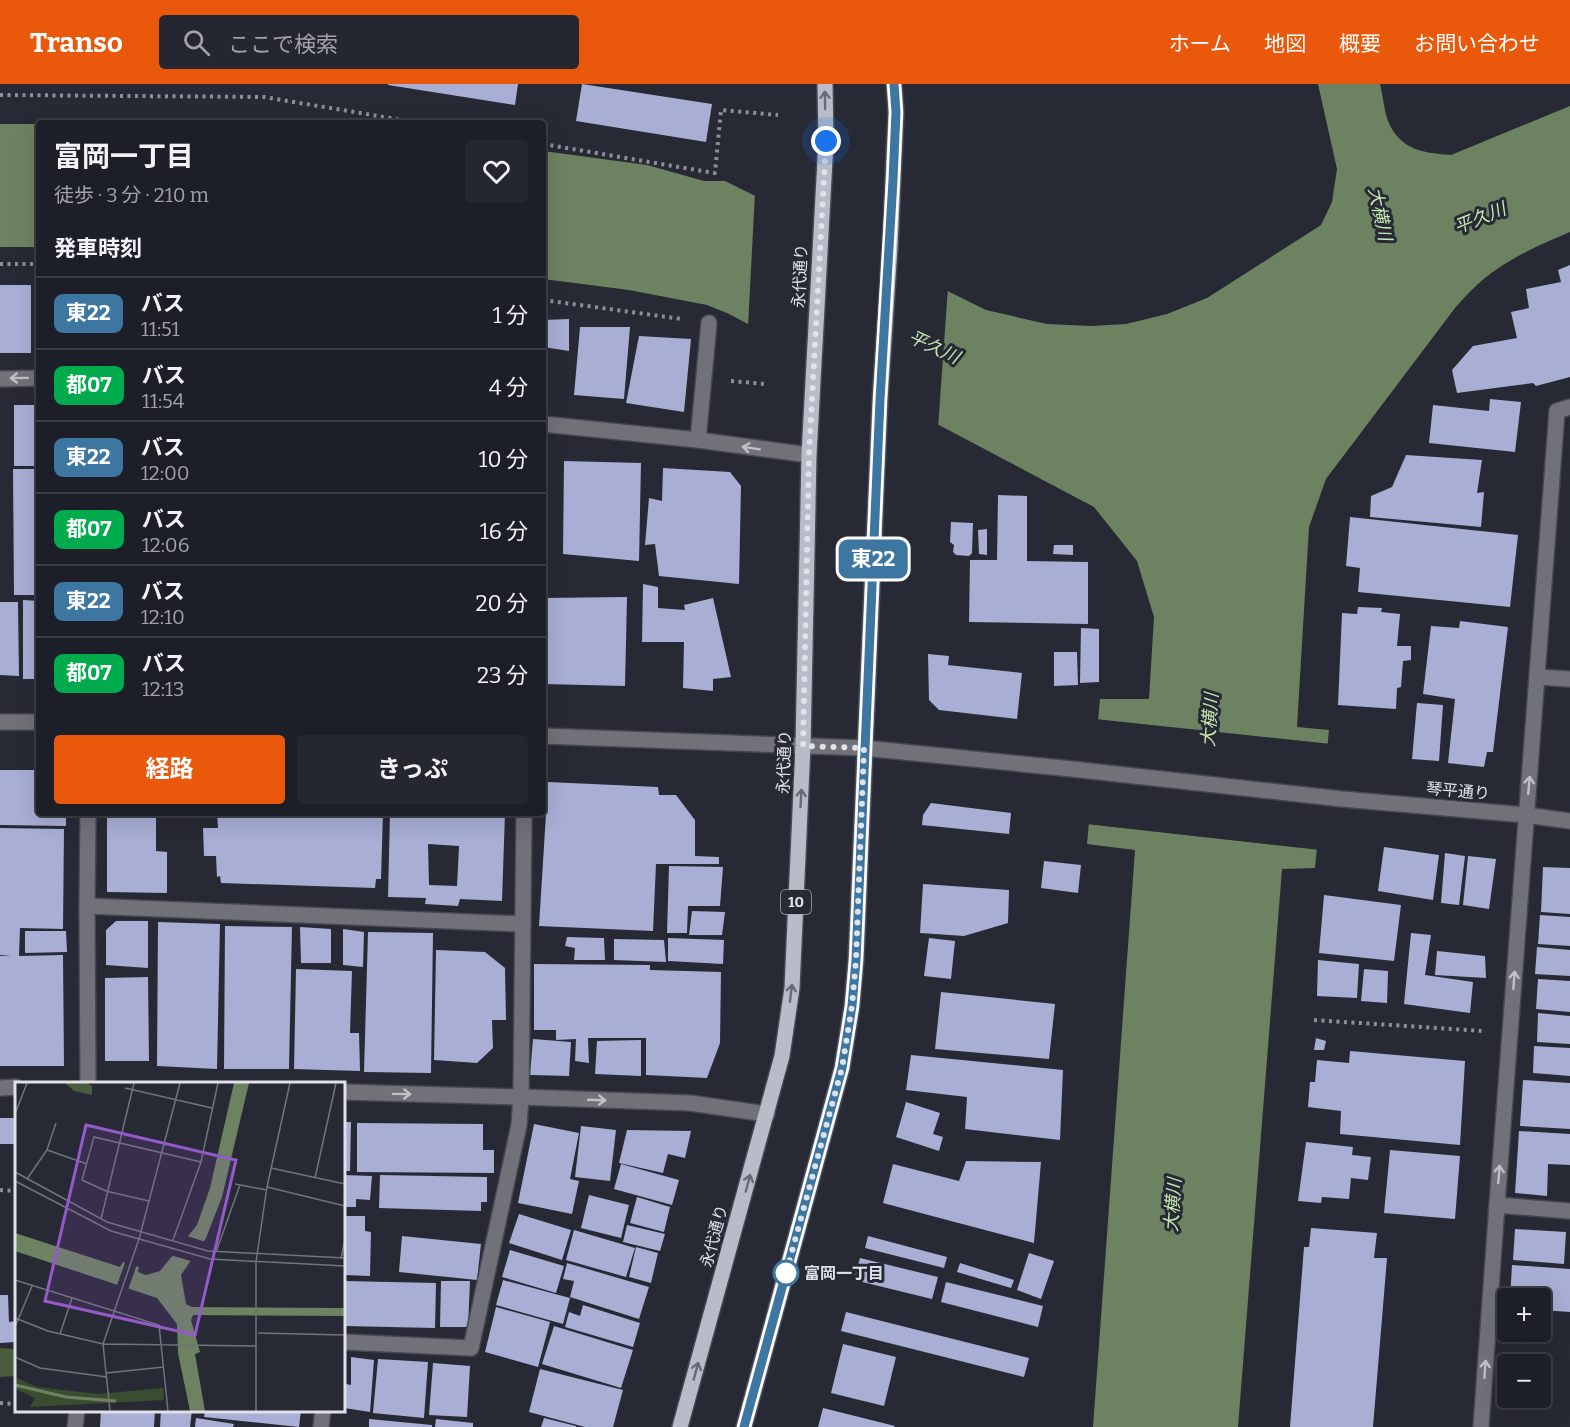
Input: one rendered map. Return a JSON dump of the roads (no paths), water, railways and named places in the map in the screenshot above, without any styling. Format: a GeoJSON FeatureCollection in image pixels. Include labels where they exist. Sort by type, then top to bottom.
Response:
{"type":"FeatureCollection","features":[{"type":"Feature","properties":{"kind":"main road","name":"永代通り"},"geometry":{"type":"LineString","coordinates":[[680,1427],[782,1056],[792,988],[803,746],[809,455],[826,141],[825,84]]}},
{"type":"Feature","properties":{"kind":"main road"},"geometry":{"type":"LineString","coordinates":[[744,1427],[842,1068],[852,1006],[856,960],[880,400],[890,248],[896,112],[894,84]]}},
{"type":"Feature","properties":{"kind":"street"},"geometry":{"type":"LineString","coordinates":[[698,440],[709,323]]}},
{"type":"Feature","properties":{"kind":"street"},"geometry":{"type":"LineString","coordinates":[[0,379],[36,378]]}},
{"type":"Feature","properties":{"kind":"street"},"geometry":{"type":"LineString","coordinates":[[1481,1427],[1557,411],[1570,407]]}},
{"type":"Feature","properties":{"kind":"street"},"geometry":{"type":"LineString","coordinates":[[546,424],[698,440],[809,455]]}},
{"type":"Feature","properties":{"kind":"street"},"geometry":{"type":"LineString","coordinates":[[1537,677],[1570,679]]}},
{"type":"Feature","properties":{"kind":"street"},"geometry":{"type":"LineString","coordinates":[[0,722],[36,722]]}},
{"type":"Feature","properties":{"kind":"street","name":"琴平通り"},"geometry":{"type":"LineString","coordinates":[[546,736],[864,748],[1570,821]]}},
{"type":"Feature","properties":{"kind":"street"},"geometry":{"type":"LineString","coordinates":[[88,816],[88,1082]]}},
{"type":"Feature","properties":{"kind":"street"},"geometry":{"type":"LineString","coordinates":[[345,1342],[471,1348],[519,1125],[524,816]]}},
{"type":"Feature","properties":{"kind":"street"},"geometry":{"type":"LineString","coordinates":[[87,906],[523,924]]}},
{"type":"Feature","properties":{"kind":"street"},"geometry":{"type":"LineString","coordinates":[[0,1088],[15,1087]]}},
{"type":"Feature","properties":{"kind":"street"},"geometry":{"type":"LineString","coordinates":[[345,1092],[690,1104],[767,1114]]}},
{"type":"Feature","properties":{"kind":"street"},"geometry":{"type":"LineString","coordinates":[[1497,1205],[1570,1211]]}},
{"type":"Feature","properties":{"kind":"street"},"geometry":{"type":"LineString","coordinates":[[75,1427],[77,1412]]}},
{"type":"Feature","properties":{"kind":"street"},"geometry":{"type":"LineString","coordinates":[[321,1427],[322,1412]]}},
{"type":"Feature","properties":{"kind":"water"},"geometry":{"type":"Polygon","coordinates":[[[1318,84],[1380,84],[1388,121],[1399,138],[1422,151],[1451,155],[1570,106],[1570,232],[1510,261],[1487,276],[1468,293],[1326,479],[1309,527],[1297,727],[1329,730],[1315,868],[1282,869],[1238,1427],[1093,1427],[1135,850],[1087,844],[1100,699],[1149,699],[1154,617],[1137,561],[1094,507],[727,313],[707,305],[629,290],[546,279],[546,151],[647,165],[704,181],[725,181],[986,310],[1047,324],[1091,326],[1126,324],[1167,314],[1207,298],[1321,225],[1332,202],[1337,169],[1318,84]]]}},
{"type":"Feature","properties":{"kind":"water"},"geometry":{"type":"Polygon","coordinates":[[[0,124],[36,124],[36,247],[0,247],[0,124]]]}},
{"type":"Feature","properties":{"kind":"place","name":"富岡一丁目"},"geometry":{"type":"Point","coordinates":[786,1273]}},
{"type":"Feature","properties":{"kind":"water label","name":"大横川"},"geometry":{"type":"Point","coordinates":[1380,214]}},
{"type":"Feature","properties":{"kind":"water label","name":"平久川"},"geometry":{"type":"Point","coordinates":[1480,218]}},
{"type":"Feature","properties":{"kind":"water label","name":"平久川"},"geometry":{"type":"Point","coordinates":[934,347]}},
{"type":"Feature","properties":{"kind":"water label","name":"大横川"},"geometry":{"type":"Point","coordinates":[1210,720]}},
{"type":"Feature","properties":{"kind":"water label","name":"大横川"},"geometry":{"type":"Point","coordinates":[1173,1205]}}]}
